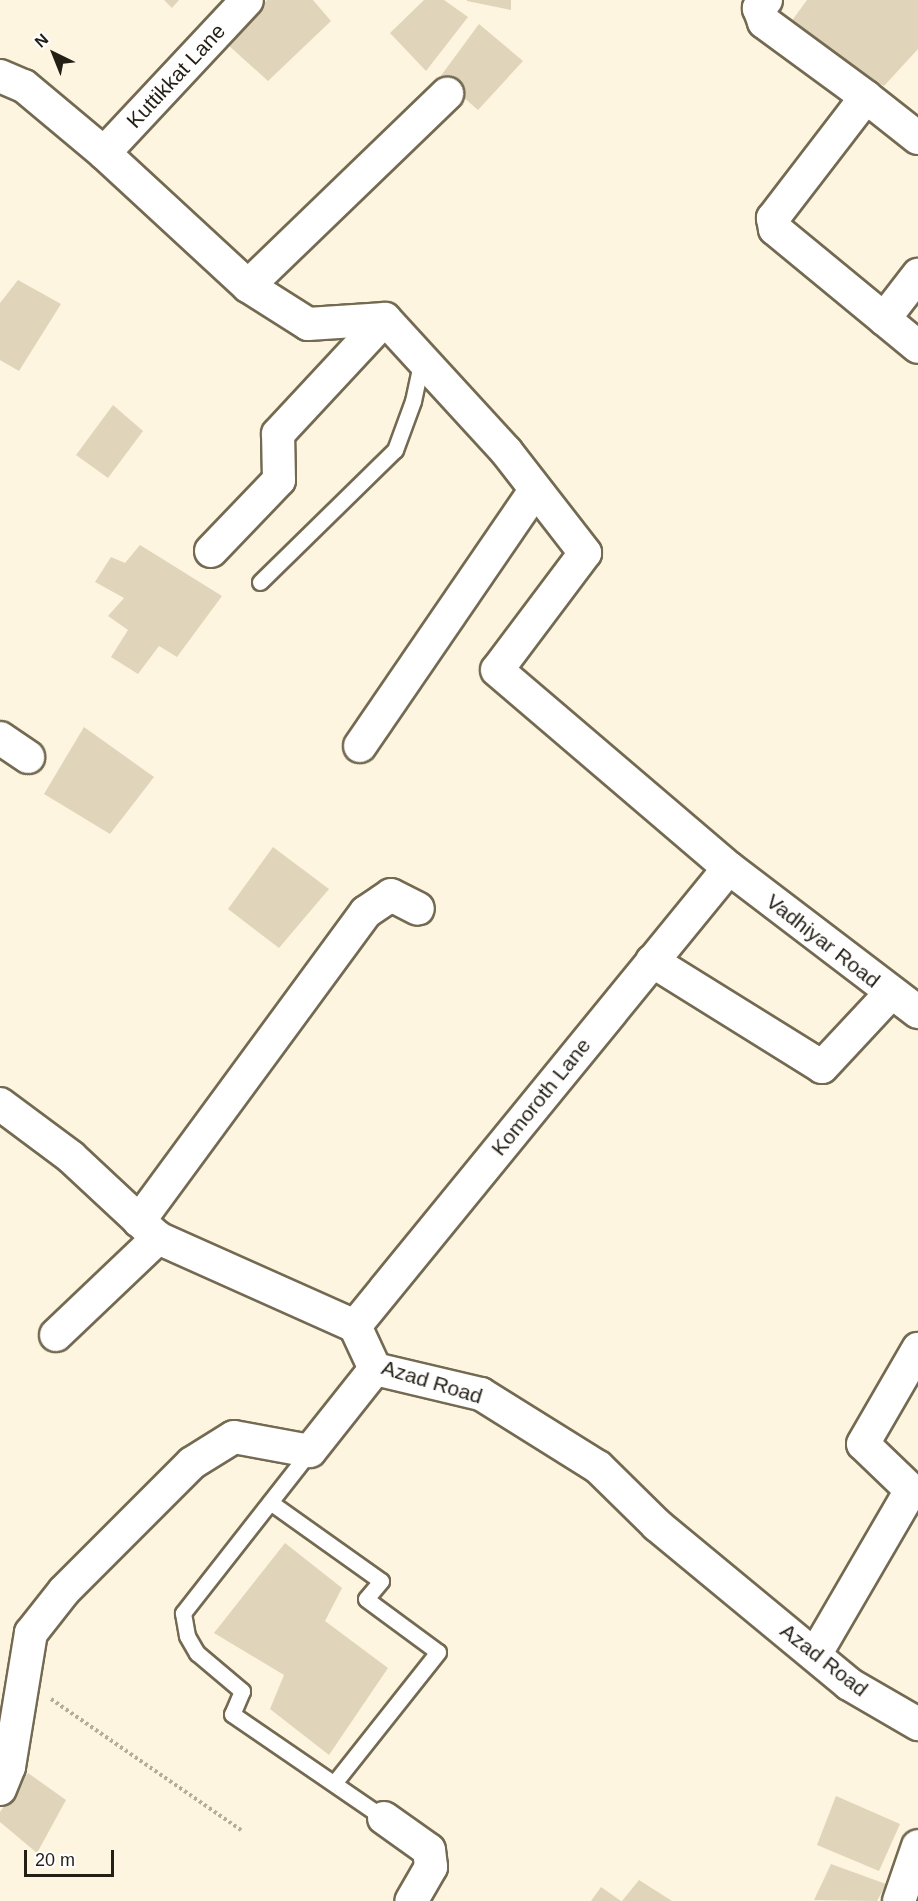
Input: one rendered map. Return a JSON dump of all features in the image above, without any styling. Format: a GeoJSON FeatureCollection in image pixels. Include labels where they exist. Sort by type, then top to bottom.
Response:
{"type":"FeatureCollection","features":[{"type":"Feature","properties":{"kind":"street","name":"Kuttikkat Lane"},"geometry":{"type":"LineString","coordinates":[[104,153],[247,0]]}},
{"type":"Feature","properties":{"kind":"street"},"geometry":{"type":"LineString","coordinates":[[766,0],[759,8],[764,22],[866,97],[912,123]]}},
{"type":"Feature","properties":{"kind":"street"},"geometry":{"type":"LineString","coordinates":[[0,76],[24,86],[104,153],[248,286],[308,324],[385,319]]}},
{"type":"Feature","properties":{"kind":"street"},"geometry":{"type":"LineString","coordinates":[[248,286],[447,94]]}},
{"type":"Feature","properties":{"kind":"street"},"geometry":{"type":"LineString","coordinates":[[866,97],[772,218],[775,229],[918,347]]}},
{"type":"Feature","properties":{"kind":"street"},"geometry":{"type":"LineString","coordinates":[[884,319],[918,275]]}},
{"type":"Feature","properties":{"kind":"street"},"geometry":{"type":"LineString","coordinates":[[360,746],[535,490],[506,452],[385,319]]}},
{"type":"Feature","properties":{"kind":"street"},"geometry":{"type":"LineString","coordinates":[[210,551],[279,480],[278,434],[385,319]]}},
{"type":"Feature","properties":{"kind":"street","name":"Vadhiyar Road"},"geometry":{"type":"LineString","coordinates":[[535,490],[585,553],[497,670],[729,868],[918,1012]]}},
{"type":"Feature","properties":{"kind":"street"},"geometry":{"type":"LineString","coordinates":[[0,738],[28,757]]}},
{"type":"Feature","properties":{"kind":"street","name":"Komoroth Lane"},"geometry":{"type":"LineString","coordinates":[[355,1326],[729,868]]}},
{"type":"Feature","properties":{"kind":"street"},"geometry":{"type":"LineString","coordinates":[[56,1335],[149,1230],[366,912],[391,895],[418,909]]}},
{"type":"Feature","properties":{"kind":"street"},"geometry":{"type":"LineString","coordinates":[[652,961],[822,1066],[891,993]]}},
{"type":"Feature","properties":{"kind":"street"},"geometry":{"type":"LineString","coordinates":[[0,1104],[71,1157],[149,1230],[355,1326]]}},
{"type":"Feature","properties":{"kind":"street","name":"Azad Road"},"geometry":{"type":"LineString","coordinates":[[355,1326],[375,1368],[481,1394],[598,1467],[657,1525],[849,1684],[918,1724]]}},
{"type":"Feature","properties":{"kind":"street"},"geometry":{"type":"LineString","coordinates":[[815,1656],[911,1490],[863,1444],[918,1349]]}},
{"type":"Feature","properties":{"kind":"street"},"geometry":{"type":"LineString","coordinates":[[0,1789],[9,1767],[31,1634],[57,1600],[192,1463],[234,1437],[310,1451],[375,1368]]}},
{"type":"Feature","properties":{"kind":"street"},"geometry":{"type":"LineString","coordinates":[[384,1818],[429,1850],[431,1867],[411,1901]]}},
{"type":"Feature","properties":{"kind":"street"},"geometry":{"type":"LineString","coordinates":[[898,1901],[918,1846]]}},
{"type":"Feature","properties":{"kind":"lane"},"geometry":{"type":"LineString","coordinates":[[260,582],[395,450],[413,401],[422,359]]}},
{"type":"Feature","properties":{"kind":"lane"},"geometry":{"type":"LineString","coordinates":[[310,1451],[183,1613],[187,1636],[197,1653],[242,1691],[232,1714],[335,1782],[384,1818]]}},
{"type":"Feature","properties":{"kind":"lane"},"geometry":{"type":"LineString","coordinates":[[270,1502],[381,1581],[366,1599],[438,1652],[335,1782]]}},
{"type":"Feature","properties":{"kind":"path"},"geometry":{"type":"LineString","coordinates":[[23,1680],[241,1830]]}},
{"type":"Feature","properties":{"kind":"building"},"geometry":{"type":"Polygon","coordinates":[[[164,0],[179,0],[172,8],[164,0]]]}},
{"type":"Feature","properties":{"kind":"building"},"geometry":{"type":"Polygon","coordinates":[[[267,0],[313,0],[331,21],[268,81],[227,44],[267,0]]]}},
{"type":"Feature","properties":{"kind":"building"},"geometry":{"type":"Polygon","coordinates":[[[424,0],[444,0],[468,17],[426,71],[390,33],[424,0]]]}},
{"type":"Feature","properties":{"kind":"building"},"geometry":{"type":"Polygon","coordinates":[[[467,0],[511,0],[511,10],[467,1],[467,0]]]}},
{"type":"Feature","properties":{"kind":"building"},"geometry":{"type":"Polygon","coordinates":[[[807,0],[918,0],[918,49],[884,86],[788,26],[807,0]]]}},
{"type":"Feature","properties":{"kind":"building"},"geometry":{"type":"Polygon","coordinates":[[[479,24],[523,61],[478,110],[440,77],[479,24]]]}},
{"type":"Feature","properties":{"kind":"building"},"geometry":{"type":"Polygon","coordinates":[[[18,280],[61,304],[19,371],[0,360],[0,303],[18,280]]]}},
{"type":"Feature","properties":{"kind":"building"},"geometry":{"type":"Polygon","coordinates":[[[113,405],[143,431],[108,478],[76,455],[113,405]]]}},
{"type":"Feature","properties":{"kind":"building"},"geometry":{"type":"Polygon","coordinates":[[[140,545],[222,596],[177,657],[159,646],[138,674],[111,657],[128,630],[108,616],[124,598],[95,582],[111,557],[125,563],[140,545]]]}},
{"type":"Feature","properties":{"kind":"building"},"geometry":{"type":"Polygon","coordinates":[[[84,727],[154,777],[110,834],[44,794],[84,727]]]}},
{"type":"Feature","properties":{"kind":"building"},"geometry":{"type":"Polygon","coordinates":[[[273,847],[329,889],[279,948],[228,909],[273,847]]]}},
{"type":"Feature","properties":{"kind":"building"},"geometry":{"type":"Polygon","coordinates":[[[285,1543],[342,1588],[325,1621],[388,1668],[329,1755],[270,1709],[284,1675],[214,1633],[285,1543]]]}},
{"type":"Feature","properties":{"kind":"building"},"geometry":{"type":"Polygon","coordinates":[[[28,1773],[66,1800],[37,1853],[0,1822],[0,1812],[28,1773]]]}},
{"type":"Feature","properties":{"kind":"building"},"geometry":{"type":"Polygon","coordinates":[[[836,1796],[900,1824],[879,1871],[817,1845],[836,1796]]]}},
{"type":"Feature","properties":{"kind":"building"},"geometry":{"type":"Polygon","coordinates":[[[831,1864],[886,1884],[877,1901],[814,1900],[831,1864]]]}},
{"type":"Feature","properties":{"kind":"building"},"geometry":{"type":"Polygon","coordinates":[[[639,1880],[672,1901],[622,1901],[639,1880]]]}},
{"type":"Feature","properties":{"kind":"building"},"geometry":{"type":"Polygon","coordinates":[[[601,1887],[621,1901],[591,1901],[601,1887]]]}}]}
